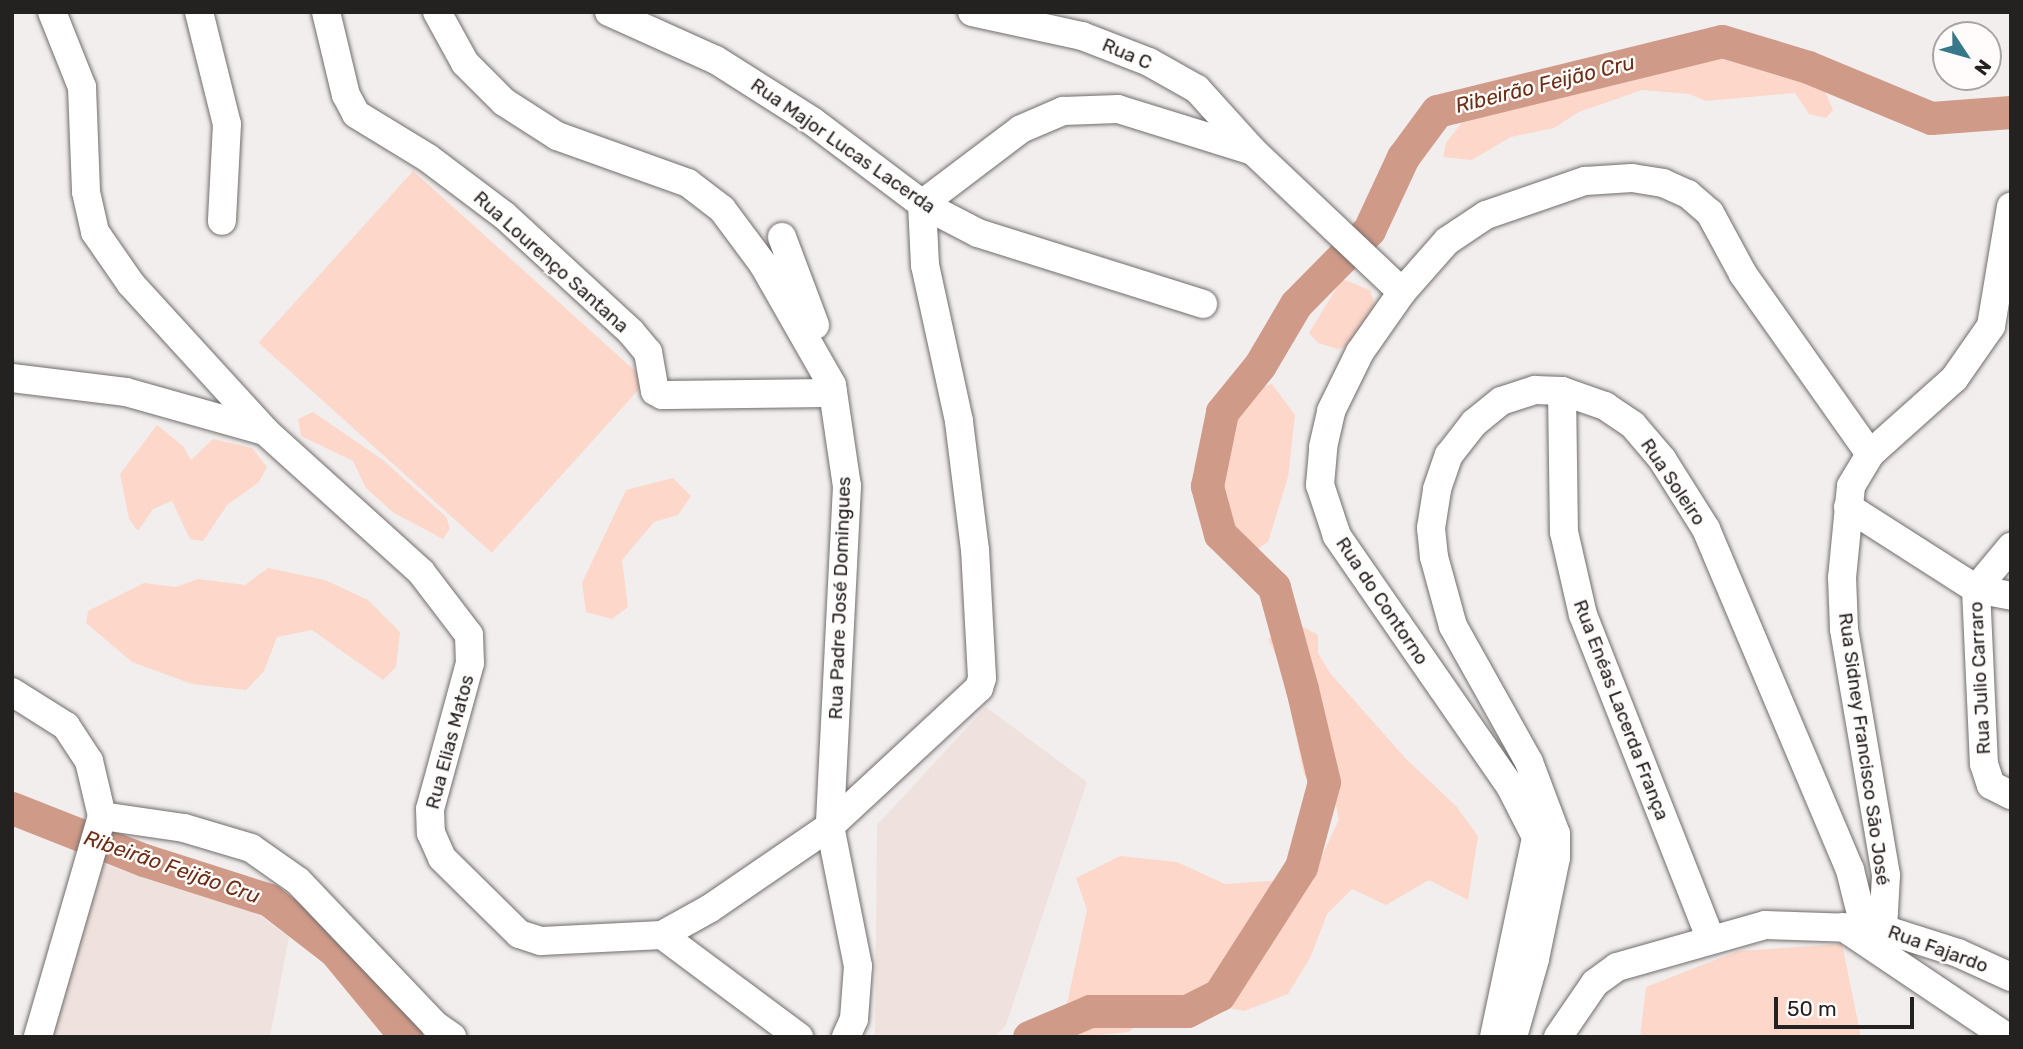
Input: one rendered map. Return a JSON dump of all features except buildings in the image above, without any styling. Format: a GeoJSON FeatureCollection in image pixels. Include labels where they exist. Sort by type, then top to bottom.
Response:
{"type":"FeatureCollection","features":[{"type":"Feature","properties":{"kind":"street"},"geometry":{"type":"LineString","coordinates":[[52,12],[82,87],[86,192],[95,232],[131,284],[265,431]]}},
{"type":"Feature","properties":{"kind":"street"},"geometry":{"type":"LineString","coordinates":[[199,12],[227,124],[222,221]]}},
{"type":"Feature","properties":{"kind":"street","name":"Rua Lourenço Santana"},"geometry":{"type":"LineString","coordinates":[[326,12],[346,95],[356,114],[428,159],[505,216],[631,332],[648,352],[655,391],[662,395],[832,389]]}},
{"type":"Feature","properties":{"kind":"street","name":"Rua Padre José Domingues"},"geometry":{"type":"LineString","coordinates":[[437,12],[465,63],[504,102],[557,136],[688,183],[722,209],[764,264],[832,389],[847,486],[830,826],[858,966],[854,1019],[846,1037]]}},
{"type":"Feature","properties":{"kind":"street","name":"Rua Major Lucas Lacerda"},"geometry":{"type":"LineString","coordinates":[[609,12],[716,60],[812,121],[922,204],[978,233],[1203,303]]}},
{"type":"Feature","properties":{"kind":"street","name":"Rua C"},"geometry":{"type":"LineString","coordinates":[[972,12],[1082,36],[1149,62],[1197,89],[1253,151],[1339,237],[1402,292]]}},
{"type":"Feature","properties":{"kind":"street"},"geometry":{"type":"LineString","coordinates":[[922,204],[1021,129],[1063,111],[1118,109],[1253,151]]}},
{"type":"Feature","properties":{"kind":"street","name":"Rua do Contorno"},"geometry":{"type":"LineString","coordinates":[[1494,1037],[1535,858],[1530,820],[1337,536],[1320,485],[1331,411],[1360,352],[1402,292],[1447,241],[1486,215],[1520,201],[1585,181],[1632,178],[1663,183],[1688,194],[1710,213],[1744,274],[1870,454]]}},
{"type":"Feature","properties":{"kind":"street","name":"Rua Elias Matos"},"geometry":{"type":"LineString","coordinates":[[12,378],[126,392],[265,431],[421,572],[469,635],[470,663],[430,809],[430,833],[442,858],[519,934],[541,941],[662,935],[709,909],[830,826],[879,775],[971,698],[982,678],[975,550],[959,421],[925,265],[922,204]]}},
{"type":"Feature","properties":{"kind":"street","name":"Rua Sidney Francisco São José"},"geometry":{"type":"LineString","coordinates":[[1862,926],[1886,875],[1844,629],[1851,486],[1870,454],[1954,379],[2001,332],[2011,207]]}},
{"type":"Feature","properties":{"kind":"street"},"geometry":{"type":"LineString","coordinates":[[782,237],[832,389]]}},
{"type":"Feature","properties":{"kind":"street","name":"Rua Soleiro"},"geometry":{"type":"LineString","coordinates":[[1513,1037],[1535,958],[1556,858],[1556,834],[1529,762],[1453,626],[1434,557],[1432,528],[1437,489],[1449,455],[1474,423],[1501,401],[1535,390],[1562,391],[1605,406],[1633,425],[1662,459],[1706,529],[1850,870],[1862,926]]}},
{"type":"Feature","properties":{"kind":"street","name":"Rua Enéas Lacerda França"},"geometry":{"type":"LineString","coordinates":[[1562,391],[1564,532],[1583,615],[1710,937]]}},
{"type":"Feature","properties":{"kind":"street"},"geometry":{"type":"LineString","coordinates":[[1848,507],[1976,589],[2011,596]]}},
{"type":"Feature","properties":{"kind":"street"},"geometry":{"type":"LineString","coordinates":[[1976,589],[2011,547]]}},
{"type":"Feature","properties":{"kind":"street","name":"Rua Julio Carraro"},"geometry":{"type":"LineString","coordinates":[[1976,589],[1984,764],[1992,785],[2011,795]]}},
{"type":"Feature","properties":{"kind":"street"},"geometry":{"type":"LineString","coordinates":[[12,692],[66,726],[89,761],[97,835],[38,1037]]}},
{"type":"Feature","properties":{"kind":"street"},"geometry":{"type":"LineString","coordinates":[[97,835],[184,828],[251,848],[298,881],[435,1026],[452,1037]]}},
{"type":"Feature","properties":{"kind":"street","name":"Rua Fajardo"},"geometry":{"type":"LineString","coordinates":[[1558,1037],[1595,983],[1617,967],[1710,937],[1765,925],[1862,926],[1958,953],[2011,977]]}},
{"type":"Feature","properties":{"kind":"street"},"geometry":{"type":"LineString","coordinates":[[1862,926],[2007,1037]]}},
{"type":"Feature","properties":{"kind":"street"},"geometry":{"type":"LineString","coordinates":[[662,935],[799,1037]]}},
{"type":"Feature","properties":{"kind":"shaded area"},"geometry":{"type":"Polygon","coordinates":[[[1720,53],[1745,54],[1824,89],[1833,110],[1826,118],[1809,114],[1795,93],[1706,101],[1689,94],[1642,90],[1579,112],[1554,128],[1511,137],[1472,160],[1443,157],[1446,143],[1470,112],[1720,53]]]}},
{"type":"Feature","properties":{"kind":"shaded area"},"geometry":{"type":"Polygon","coordinates":[[[413,171],[646,381],[492,553],[258,343],[413,171]]]}},
{"type":"Feature","properties":{"kind":"shaded area"},"geometry":{"type":"Polygon","coordinates":[[[1342,279],[1370,290],[1378,316],[1359,343],[1338,349],[1318,343],[1309,333],[1342,279]]]}},
{"type":"Feature","properties":{"kind":"shaded area"},"geometry":{"type":"Polygon","coordinates":[[[1272,384],[1295,415],[1288,477],[1268,542],[1235,564],[1206,544],[1199,518],[1239,412],[1252,390],[1272,384]]]}},
{"type":"Feature","properties":{"kind":"shaded area"},"geometry":{"type":"Polygon","coordinates":[[[313,412],[383,460],[446,517],[450,528],[443,539],[394,513],[366,488],[353,461],[301,436],[298,419],[313,412]]]}},
{"type":"Feature","properties":{"kind":"shaded area"},"geometry":{"type":"Polygon","coordinates":[[[157,425],[183,446],[191,460],[213,439],[252,448],[267,467],[259,482],[227,505],[203,541],[190,539],[172,501],[153,509],[138,531],[129,519],[120,474],[157,425]]]}},
{"type":"Feature","properties":{"kind":"shaded area"},"geometry":{"type":"Polygon","coordinates":[[[673,478],[691,496],[678,515],[654,522],[622,560],[628,607],[612,619],[586,612],[582,583],[626,490],[673,478]]]}},
{"type":"Feature","properties":{"kind":"shaded area"},"geometry":{"type":"Polygon","coordinates":[[[268,568],[325,580],[368,600],[400,632],[396,667],[383,680],[312,630],[277,637],[264,671],[246,690],[192,684],[132,662],[86,623],[88,611],[144,583],[176,587],[198,579],[245,585],[268,568]]]}},
{"type":"Feature","properties":{"kind":"shaded area"},"geometry":{"type":"Polygon","coordinates":[[[1294,622],[1318,635],[1318,653],[1330,673],[1406,759],[1456,806],[1478,836],[1468,900],[1429,880],[1386,905],[1352,889],[1327,914],[1310,958],[1288,994],[1244,1011],[1168,997],[1129,1032],[1079,1037],[1067,1004],[1087,910],[1076,878],[1120,856],[1177,862],[1225,884],[1311,878],[1339,820],[1336,805],[1304,775],[1282,667],[1268,639],[1294,622]]]}},
{"type":"Feature","properties":{"kind":"shaded area"},"geometry":{"type":"Polygon","coordinates":[[[986,707],[1087,782],[1006,1025],[995,1037],[875,1037],[877,825],[986,707]]]}},
{"type":"Feature","properties":{"kind":"shaded area"},"geometry":{"type":"Polygon","coordinates":[[[101,863],[258,914],[289,937],[270,1037],[49,1037],[101,863]]]}},
{"type":"Feature","properties":{"kind":"shaded area"},"geometry":{"type":"Polygon","coordinates":[[[1842,944],[1861,1037],[1640,1037],[1646,987],[1738,951],[1842,944]]]}},
{"type":"Feature","properties":{"kind":"waterway","name":"Ribeirão Feijão Cru"},"geometry":{"type":"LineString","coordinates":[[1029,1037],[1090,1011],[1187,1011],[1219,995],[1301,867],[1324,782],[1302,689],[1274,587],[1220,534],[1207,486],[1222,412],[1260,365],[1296,304],[1369,230],[1403,157],[1437,111],[1722,41],[1808,67],[1931,118],[2011,112]]}},
{"type":"Feature","properties":{"kind":"waterway","name":"Ribeirão Feijão Cru"},"geometry":{"type":"LineString","coordinates":[[12,808],[144,860],[269,900],[335,951],[406,1037]]}}]}
